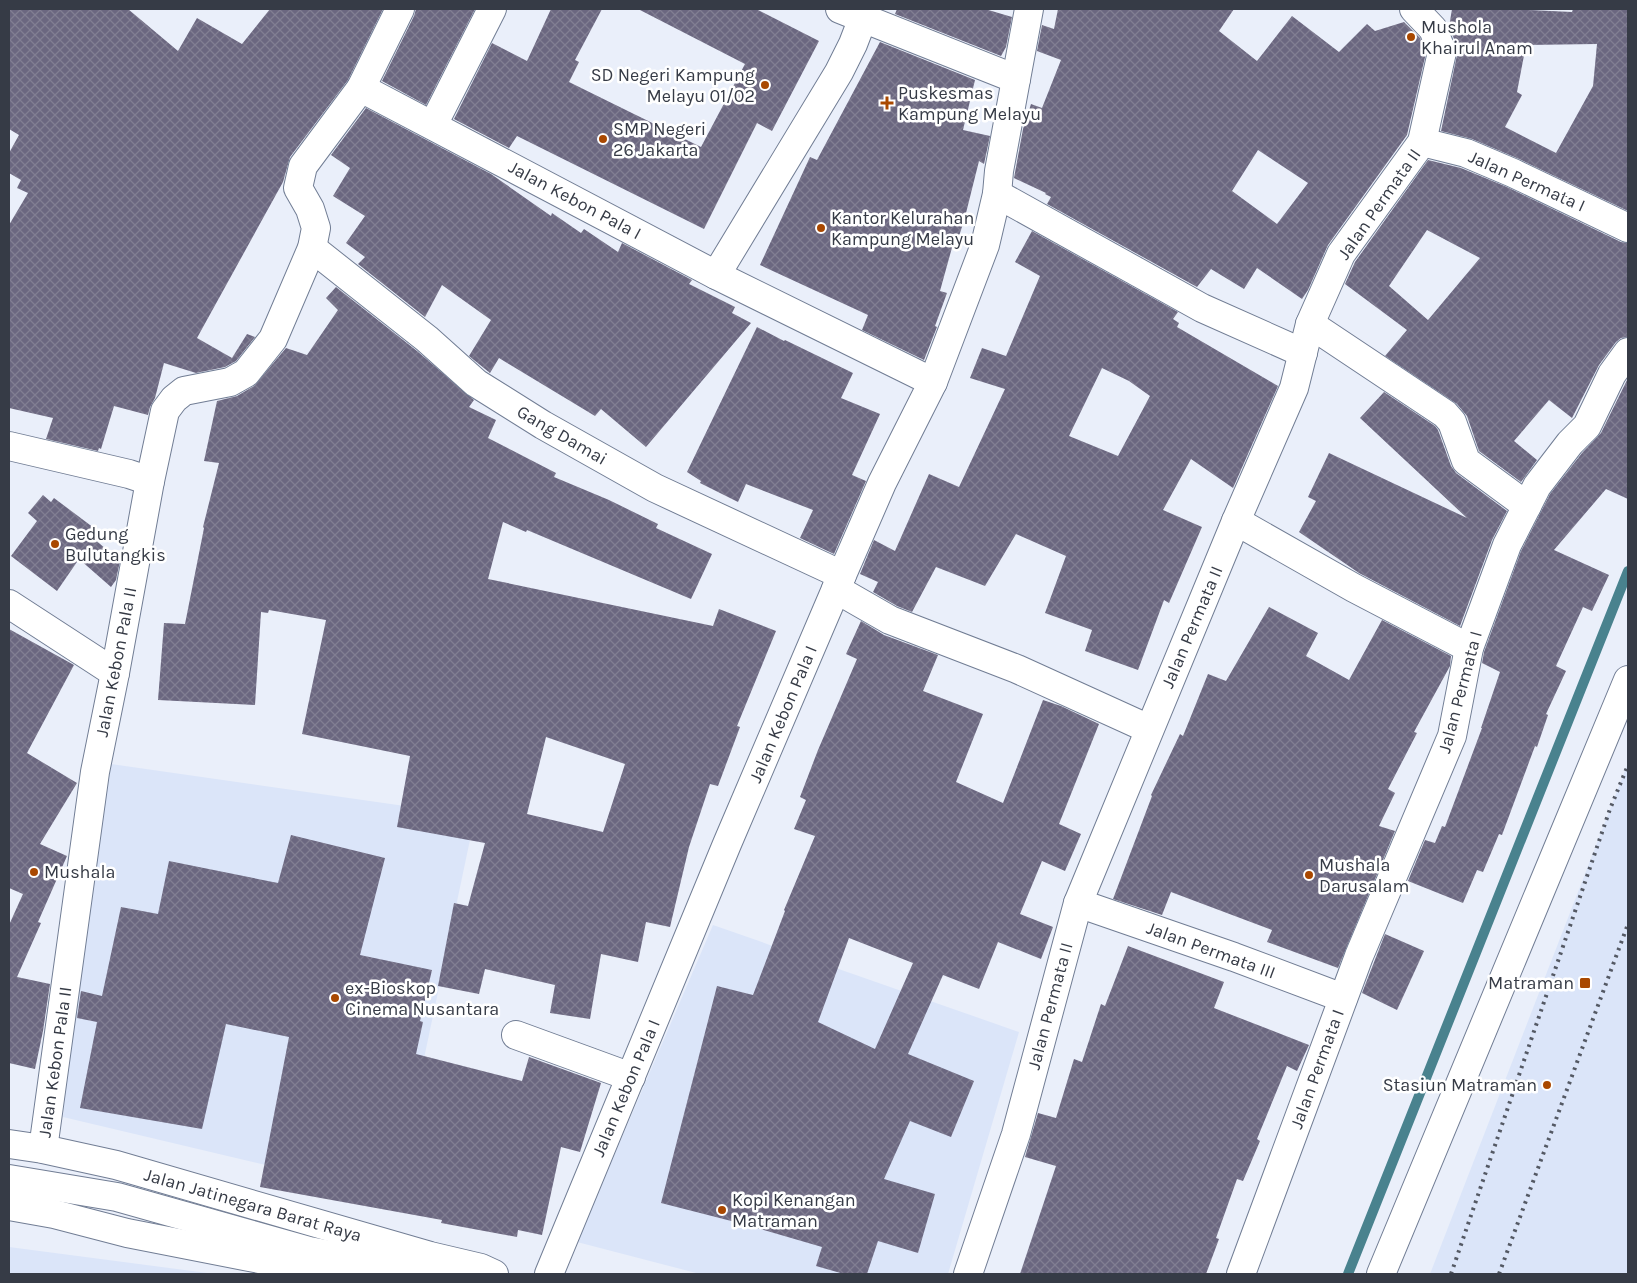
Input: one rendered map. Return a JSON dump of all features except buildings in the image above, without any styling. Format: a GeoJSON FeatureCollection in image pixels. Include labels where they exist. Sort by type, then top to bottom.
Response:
{"type":"FeatureCollection","features":[{"type":"Feature","properties":{"kind":"street","name":"Jalan Kebon Pala II"},"geometry":{"type":"LineString","coordinates":[[44,1149],[95,772],[165,411],[174,399],[184,391],[230,382],[246,374],[273,340],[312,248],[316,228],[310,209],[298,188],[303,166],[361,88],[400,9]]}},
{"type":"Feature","properties":{"kind":"street"},"geometry":{"type":"LineString","coordinates":[[433,125],[492,9]]}},
{"type":"Feature","properties":{"kind":"street"},"geometry":{"type":"LineString","coordinates":[[933,382],[985,246],[1029,9]]}},
{"type":"Feature","properties":{"kind":"street","name":"Jalan Permata II"},"geometry":{"type":"LineString","coordinates":[[968,1274],[1016,1134],[1078,902],[1236,521],[1294,388],[1310,324],[1341,254],[1422,142],[1442,52],[1433,28],[1414,9]]}},
{"type":"Feature","properties":{"kind":"street"},"geometry":{"type":"LineString","coordinates":[[716,275],[853,44],[851,13],[1016,79]]}},
{"type":"Feature","properties":{"kind":"street","name":"Jalan Kebon Pala I"},"geometry":{"type":"LineString","coordinates":[[361,88],[716,275],[933,382],[882,483],[839,582],[727,844],[549,1274]]}},
{"type":"Feature","properties":{"kind":"street","name":"Jalan Permata I"},"geometry":{"type":"LineString","coordinates":[[1422,142],[1474,156],[1628,228]]}},
{"type":"Feature","properties":{"kind":"street"},"geometry":{"type":"LineString","coordinates":[[996,194],[1202,308],[1303,354]]}},
{"type":"Feature","properties":{"kind":"street","name":"Gang Damai"},"geometry":{"type":"LineString","coordinates":[[312,248],[427,339],[476,383],[543,424],[655,488],[839,582],[890,620],[1017,668],[1149,729]]}},
{"type":"Feature","properties":{"kind":"street"},"geometry":{"type":"LineString","coordinates":[[1310,324],[1445,414],[1452,422],[1466,461],[1527,506]]}},
{"type":"Feature","properties":{"kind":"street","name":"Jalan Permata I"},"geometry":{"type":"LineString","coordinates":[[1241,1274],[1359,956],[1452,736],[1469,648],[1507,546],[1537,486],[1570,443],[1587,426],[1612,374],[1628,352]]}},
{"type":"Feature","properties":{"kind":"street"},"geometry":{"type":"LineString","coordinates":[[9,446],[129,474],[150,481]]}},
{"type":"Feature","properties":{"kind":"street"},"geometry":{"type":"LineString","coordinates":[[1236,521],[1354,588],[1469,648]]}},
{"type":"Feature","properties":{"kind":"street"},"geometry":{"type":"LineString","coordinates":[[9,604],[115,674]]}},
{"type":"Feature","properties":{"kind":"street"},"geometry":{"type":"LineString","coordinates":[[1381,1274],[1628,680]]}},
{"type":"Feature","properties":{"kind":"street","name":"Jalan Permata III"},"geometry":{"type":"LineString","coordinates":[[1078,902],[1343,998]]}},
{"type":"Feature","properties":{"kind":"street"},"geometry":{"type":"LineString","coordinates":[[516,1035],[631,1077]]}},
{"type":"Feature","properties":{"kind":"street","name":"Jalan Jatinegara Barat Raya"},"geometry":{"type":"LineString","coordinates":[[9,1144],[44,1149],[116,1165],[430,1256],[481,1268],[494,1274]]}},
{"type":"Feature","properties":{"kind":"street"},"geometry":{"type":"LineString","coordinates":[[9,1179],[117,1197],[308,1251],[430,1274]]}},
{"type":"Feature","properties":{"kind":"street"},"geometry":{"type":"LineString","coordinates":[[9,1206],[54,1214],[127,1233],[336,1274]]}},
{"type":"Feature","properties":{"kind":"shaded area"},"geometry":{"type":"Polygon","coordinates":[[[97,762],[475,816],[414,1106],[287,1170],[63,1117],[97,762]]]}},
{"type":"Feature","properties":{"kind":"shaded area"},"geometry":{"type":"Polygon","coordinates":[[[1628,763],[1628,1274],[1430,1274],[1628,763]]]}},
{"type":"Feature","properties":{"kind":"shaded area"},"geometry":{"type":"Polygon","coordinates":[[[713,925],[1019,1032],[948,1274],[700,1274],[577,1242],[713,925]]]}},
{"type":"Feature","properties":{"kind":"shaded area"},"geometry":{"type":"Polygon","coordinates":[[[9,1247],[215,1274],[9,1274],[9,1247]]]}},
{"type":"Feature","properties":{"kind":"waterway"},"geometry":{"type":"LineString","coordinates":[[1348,1274],[1628,571]]}},
{"type":"Feature","properties":{"kind":"railway"},"geometry":{"type":"LineString","coordinates":[[1451,1274],[1610,809],[1628,765]]}},
{"type":"Feature","properties":{"kind":"railway"},"geometry":{"type":"LineString","coordinates":[[1499,1274],[1628,924]]}},
{"type":"Feature","properties":{"kind":"place","name":"Mushola Khairul Anam"},"geometry":{"type":"Point","coordinates":[1411,37]}},
{"type":"Feature","properties":{"kind":"place","name":"SD Negeri Kampung Melayu 01/02"},"geometry":{"type":"Point","coordinates":[765,85]}},
{"type":"Feature","properties":{"kind":"place","name":"Puskesmas Kampung Melayu"},"geometry":{"type":"Point","coordinates":[887,103]}},
{"type":"Feature","properties":{"kind":"place","name":"SMP Negeri 26 Jakarta"},"geometry":{"type":"Point","coordinates":[603,139]}},
{"type":"Feature","properties":{"kind":"place","name":"Kantor Kelurahan Kampung Melayu"},"geometry":{"type":"Point","coordinates":[821,228]}},
{"type":"Feature","properties":{"kind":"place","name":"Gedung Bulutangkis"},"geometry":{"type":"Point","coordinates":[55,544]}},
{"type":"Feature","properties":{"kind":"place","name":"Mushala"},"geometry":{"type":"Point","coordinates":[34,872]}},
{"type":"Feature","properties":{"kind":"place","name":"Mushala Darusalam"},"geometry":{"type":"Point","coordinates":[1309,875]}},
{"type":"Feature","properties":{"kind":"place","name":"Matraman"},"geometry":{"type":"Point","coordinates":[1585,983]}},
{"type":"Feature","properties":{"kind":"place","name":"ex-Bioskop Cinema Nusantara"},"geometry":{"type":"Point","coordinates":[335,998]}},
{"type":"Feature","properties":{"kind":"place","name":"Stasiun Matraman"},"geometry":{"type":"Point","coordinates":[1547,1085]}},
{"type":"Feature","properties":{"kind":"place","name":"Kopi Kenangan Matraman"},"geometry":{"type":"Point","coordinates":[722,1210]}}]}
